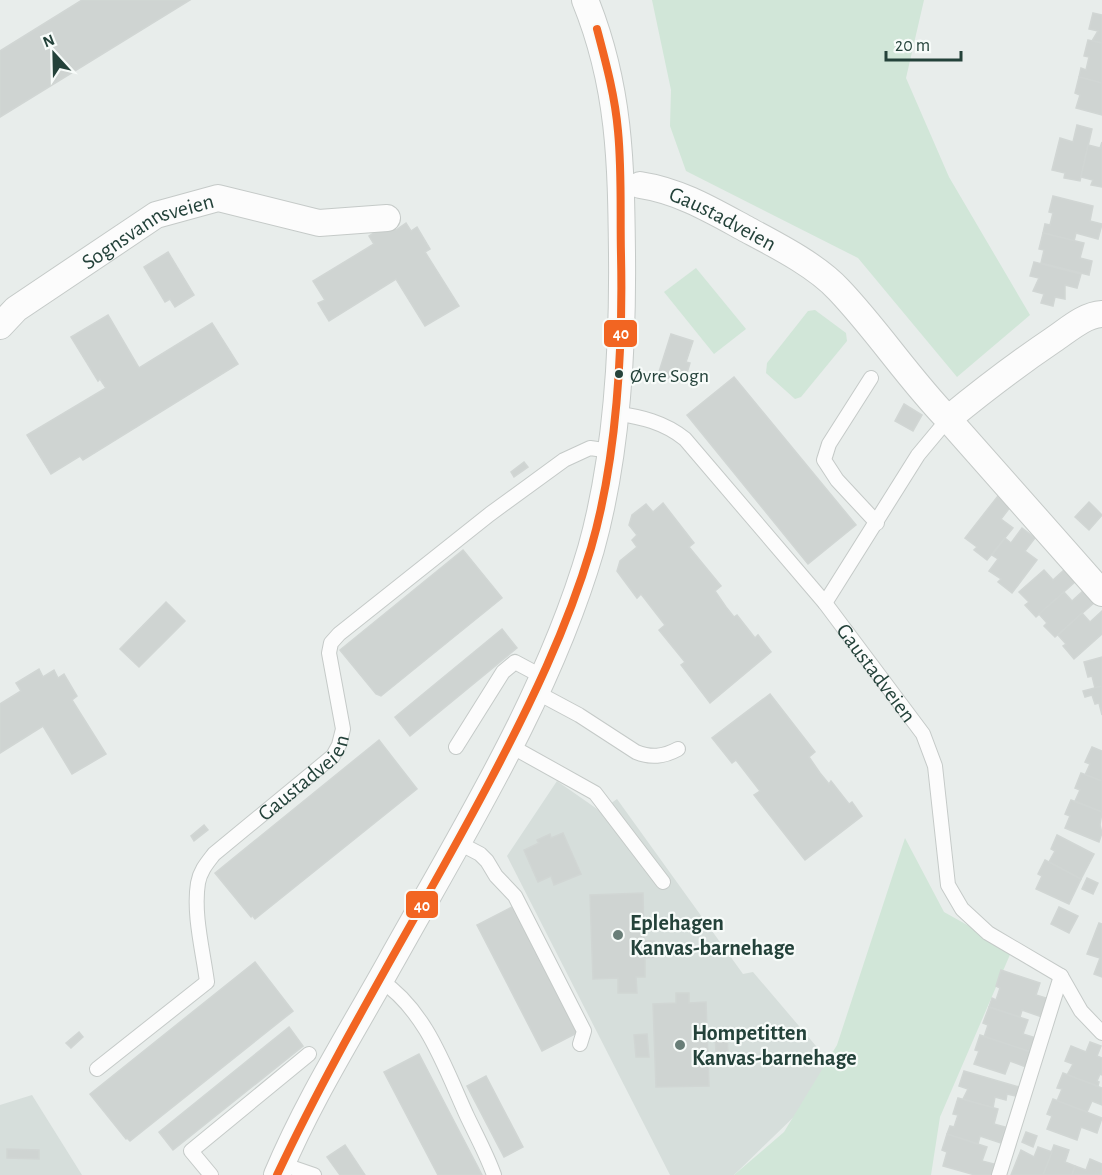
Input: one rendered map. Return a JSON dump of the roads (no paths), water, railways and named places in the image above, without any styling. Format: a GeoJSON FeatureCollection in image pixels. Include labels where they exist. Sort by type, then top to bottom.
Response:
{"type":"FeatureCollection","features":[{"type":"Feature","properties":{"kind":"street"},"geometry":{"type":"LineString","coordinates":[[280,1170],[309,1107],[509,745],[539,684],[570,611],[591,548],[606,485],[615,413],[622,291],[620,155],[612,88],[597,29],[585,0]]}},
{"type":"Feature","properties":{"kind":"street","name":"Gaustadveien"},"geometry":{"type":"LineString","coordinates":[[640,185],[668,191],[694,201],[793,254],[838,289],[930,402],[948,419],[1102,593]]}},
{"type":"Feature","properties":{"kind":"street","name":"Sognsvannsveien"},"geometry":{"type":"LineString","coordinates":[[0,327],[16,309],[156,215],[218,198],[319,223],[387,218]]}},
{"type":"Feature","properties":{"kind":"street"},"geometry":{"type":"LineString","coordinates":[[948,419],[1013,367],[1078,323],[1094,315],[1102,314]]}},
{"type":"Feature","properties":{"kind":"lane"},"geometry":{"type":"LineString","coordinates":[[871,378],[829,444],[825,460],[837,480],[877,523]]}},
{"type":"Feature","properties":{"kind":"lane","name":"Gaustadveien"},"geometry":{"type":"LineString","coordinates":[[615,413],[663,424],[686,439],[825,603],[924,734],[934,766],[948,885],[962,909],[988,933],[1061,976],[1081,1011],[1102,1033]]}},
{"type":"Feature","properties":{"kind":"lane"},"geometry":{"type":"LineString","coordinates":[[825,603],[918,455],[948,419]]}},
{"type":"Feature","properties":{"kind":"lane","name":"Gaustadveien"},"geometry":{"type":"LineString","coordinates":[[97,1068],[207,982],[197,910],[198,883],[202,870],[213,854],[333,756],[339,746],[343,729],[329,653],[331,643],[339,634],[490,514],[564,460],[590,448],[610,451]]}},
{"type":"Feature","properties":{"kind":"lane"},"geometry":{"type":"LineString","coordinates":[[456,747],[503,672],[515,662],[579,715],[636,752],[653,756],[668,754],[678,749]]}},
{"type":"Feature","properties":{"kind":"lane"},"geometry":{"type":"LineString","coordinates":[[509,745],[595,793],[663,882]]}},
{"type":"Feature","properties":{"kind":"lane"},"geometry":{"type":"LineString","coordinates":[[457,842],[480,854],[515,896],[584,1031],[580,1044]]}},
{"type":"Feature","properties":{"kind":"lane"},"geometry":{"type":"LineString","coordinates":[[999,1175],[1061,976]]}},
{"type":"Feature","properties":{"kind":"lane"},"geometry":{"type":"LineString","coordinates":[[380,980],[392,988],[418,1017],[444,1065],[494,1175]]}},
{"type":"Feature","properties":{"kind":"lane"},"geometry":{"type":"LineString","coordinates":[[211,1175],[191,1151],[309,1054]]}},
{"type":"Feature","properties":{"kind":"lane"},"geometry":{"type":"LineString","coordinates":[[280,1170],[314,1175]]}},
{"type":"Feature","properties":{"kind":"place","name":"Øvre Sogn"},"geometry":{"type":"Point","coordinates":[619,374]}},
{"type":"Feature","properties":{"kind":"place","name":"Eplehagen Kanvas-barnehage"},"geometry":{"type":"Point","coordinates":[618,935]}},
{"type":"Feature","properties":{"kind":"place","name":"Hompetitten Kanvas-barnehage"},"geometry":{"type":"Point","coordinates":[680,1045]}}]}
